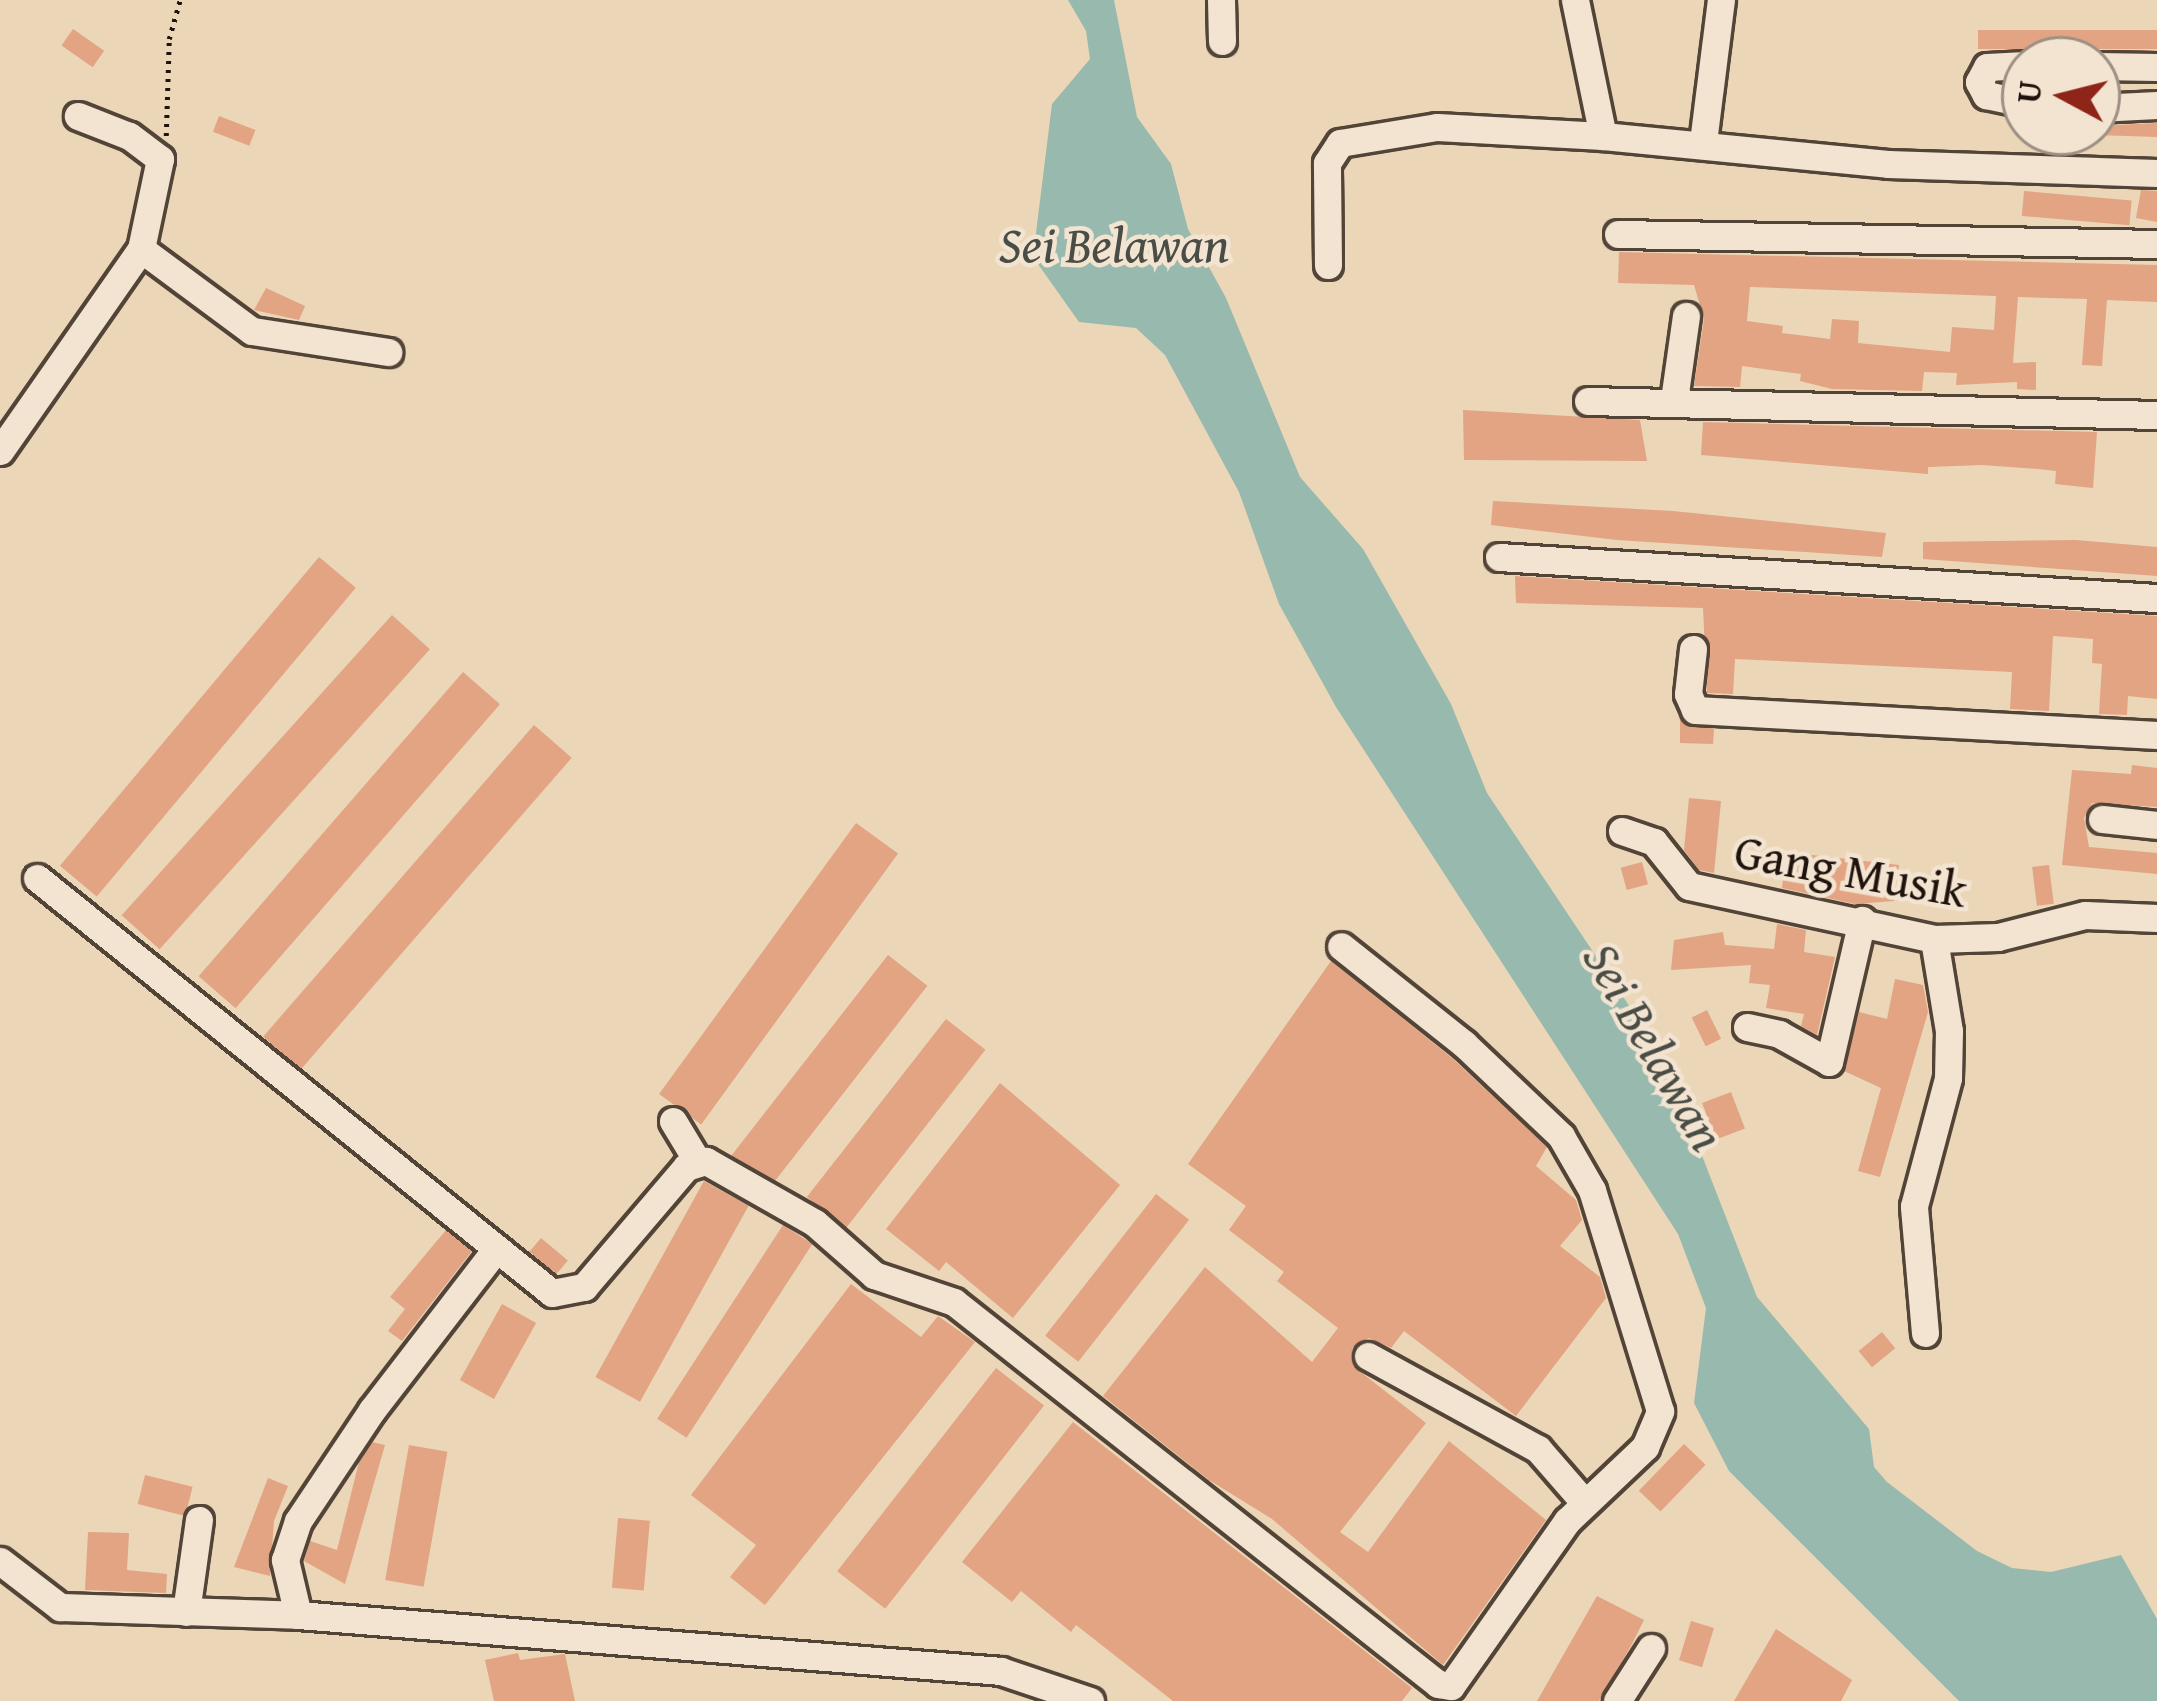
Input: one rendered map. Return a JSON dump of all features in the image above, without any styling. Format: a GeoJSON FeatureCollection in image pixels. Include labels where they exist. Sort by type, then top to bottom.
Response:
{"type":"FeatureCollection","features":[{"type":"Feature","properties":{"kind":"street"},"geometry":{"type":"LineString","coordinates":[[1221,0],[1222,40]]}},
{"type":"Feature","properties":{"kind":"street"},"geometry":{"type":"LineString","coordinates":[[1575,0],[1603,136]]}},
{"type":"Feature","properties":{"kind":"street"},"geometry":{"type":"LineString","coordinates":[[1703,142],[1721,0]]}},
{"type":"Feature","properties":{"kind":"street"},"geometry":{"type":"LineString","coordinates":[[2001,66],[1987,67],[1978,82],[1986,95],[2001,98]]}},
{"type":"Feature","properties":{"kind":"street"},"geometry":{"type":"LineString","coordinates":[[2121,66],[2157,67]]}},
{"type":"Feature","properties":{"kind":"street"},"geometry":{"type":"LineString","coordinates":[[2121,107],[2157,105]]}},
{"type":"Feature","properties":{"kind":"street"},"geometry":{"type":"LineString","coordinates":[[0,451],[141,249],[160,159],[129,136],[78,116]]}},
{"type":"Feature","properties":{"kind":"street"},"geometry":{"type":"LineString","coordinates":[[1328,265],[1328,163],[1340,142],[1437,127],[1703,142],[1888,164],[2157,173]]}},
{"type":"Feature","properties":{"kind":"street"},"geometry":{"type":"LineString","coordinates":[[1618,234],[2157,244]]}},
{"type":"Feature","properties":{"kind":"street"},"geometry":{"type":"LineString","coordinates":[[141,249],[252,332],[388,352]]}},
{"type":"Feature","properties":{"kind":"street"},"geometry":{"type":"LineString","coordinates":[[1674,400],[1686,316]]}},
{"type":"Feature","properties":{"kind":"street"},"geometry":{"type":"LineString","coordinates":[[1588,401],[2157,415]]}},
{"type":"Feature","properties":{"kind":"street"},"geometry":{"type":"LineString","coordinates":[[1499,557],[2157,598]]}},
{"type":"Feature","properties":{"kind":"street"},"geometry":{"type":"LineString","coordinates":[[1693,649],[1688,694],[1695,710],[2157,735]]}},
{"type":"Feature","properties":{"kind":"street"},"geometry":{"type":"LineString","coordinates":[[2102,819],[2157,825]]}},
{"type":"Feature","properties":{"kind":"street","name":"Gang Musik"},"geometry":{"type":"LineString","coordinates":[[1622,831],[1654,842],[1689,886],[1934,939],[1999,937],[2086,915],[2157,918]]}},
{"type":"Feature","properties":{"kind":"street"},"geometry":{"type":"LineString","coordinates":[[37,878],[493,1253],[552,1293],[584,1287],[696,1159]]}},
{"type":"Feature","properties":{"kind":"street"},"geometry":{"type":"LineString","coordinates":[[1747,1027],[1779,1034],[1828,1070],[1862,920]]}},
{"type":"Feature","properties":{"kind":"street"},"geometry":{"type":"LineString","coordinates":[[1924,1333],[1914,1206],[1948,1078],[1949,1030],[1934,939]]}},
{"type":"Feature","properties":{"kind":"street"},"geometry":{"type":"LineString","coordinates":[[674,1121],[696,1159],[815,1223],[874,1275],[954,1302],[1438,1684],[1460,1681],[1584,1502],[1645,1447],[1660,1411],[1592,1190],[1541,1114],[1341,946]]}},
{"type":"Feature","properties":{"kind":"street"},"geometry":{"type":"LineString","coordinates":[[298,1615],[285,1560],[298,1521],[372,1410],[493,1253]]}},
{"type":"Feature","properties":{"kind":"street"},"geometry":{"type":"LineString","coordinates":[[1368,1356],[1538,1449],[1584,1502]]}},
{"type":"Feature","properties":{"kind":"street"},"geometry":{"type":"LineString","coordinates":[[186,1612],[199,1520]]}},
{"type":"Feature","properties":{"kind":"street"},"geometry":{"type":"LineString","coordinates":[[0,1561],[60,1607],[298,1615],[1000,1670],[1090,1701]]}},
{"type":"Feature","properties":{"kind":"street"},"geometry":{"type":"LineString","coordinates":[[1617,1701],[1651,1648]]}},
{"type":"Feature","properties":{"kind":"path"},"geometry":{"type":"LineString","coordinates":[[160,159],[180,0]]}},
{"type":"Feature","properties":{"kind":"water","name":"Sei Belawan"},"geometry":{"type":"Polygon","coordinates":[[[1068,0],[1114,0],[1137,117],[1171,164],[1188,229],[1226,298],[1300,477],[1363,549],[1451,704],[1487,793],[1664,1058],[1757,1297],[1869,1429],[1874,1467],[1977,1551],[2012,1568],[2051,1572],[2121,1555],[2157,1619],[2157,1701],[1959,1701],[1729,1471],[1694,1403],[1706,1308],[1678,1234],[1336,707],[1279,604],[1239,492],[1165,355],[1136,328],[1079,322],[1033,257],[1052,104],[1090,59],[1086,31],[1068,0]]]}},
{"type":"Feature","properties":{"kind":"building"},"geometry":{"type":"Polygon","coordinates":[[[73,29],[104,51],[93,67],[62,45],[73,29]]]}},
{"type":"Feature","properties":{"kind":"building"},"geometry":{"type":"Polygon","coordinates":[[[1978,30],[2157,30],[2157,49],[2121,49],[2121,36],[2001,36],[2001,49],[1978,49],[1978,30]]]}},
{"type":"Feature","properties":{"kind":"building"},"geometry":{"type":"Polygon","coordinates":[[[219,116],[255,130],[249,146],[213,132],[219,116]]]}},
{"type":"Feature","properties":{"kind":"building"},"geometry":{"type":"Polygon","coordinates":[[[2157,123],[2157,137],[2121,136],[2121,125],[2157,123]]]}},
{"type":"Feature","properties":{"kind":"building"},"geometry":{"type":"Polygon","coordinates":[[[2141,190],[2157,191],[2157,222],[2136,218],[2141,190]]]}},
{"type":"Feature","properties":{"kind":"building"},"geometry":{"type":"Polygon","coordinates":[[[2024,191],[2132,200],[2129,225],[2022,216],[2024,191]]]}},
{"type":"Feature","properties":{"kind":"building"},"geometry":{"type":"Polygon","coordinates":[[[1619,252],[2157,265],[2157,302],[2107,300],[2102,366],[2082,365],[2087,299],[2018,297],[2013,363],[2036,362],[2036,390],[2017,389],[2017,382],[1956,385],[1957,373],[1924,372],[1922,391],[1832,389],[1800,381],[1801,374],[1742,366],[1740,387],[1694,386],[1704,319],[1694,285],[1618,283],[1619,252]],[[1750,287],[1747,321],[1783,326],[1782,333],[1830,339],[1832,319],[1859,321],[1858,343],[1950,352],[1952,327],[1994,330],[1996,296],[1750,287]]]}},
{"type":"Feature","properties":{"kind":"building"},"geometry":{"type":"Polygon","coordinates":[[[266,288],[305,306],[299,320],[254,310],[266,288]]]}},
{"type":"Feature","properties":{"kind":"building"},"geometry":{"type":"Polygon","coordinates":[[[1463,410],[1640,420],[1647,461],[1464,460],[1463,410]]]}},
{"type":"Feature","properties":{"kind":"building"},"geometry":{"type":"Polygon","coordinates":[[[1703,422],[2097,432],[2093,488],[2055,484],[2056,471],[2038,469],[1928,467],[1928,474],[1701,455],[1703,422]]]}},
{"type":"Feature","properties":{"kind":"building"},"geometry":{"type":"Polygon","coordinates":[[[1493,501],[1673,511],[1886,533],[1882,557],[1617,540],[1491,525],[1493,501]]]}},
{"type":"Feature","properties":{"kind":"building"},"geometry":{"type":"Polygon","coordinates":[[[2076,540],[2157,547],[2157,576],[1923,559],[1923,542],[2076,540]]]}},
{"type":"Feature","properties":{"kind":"building"},"geometry":{"type":"Polygon","coordinates":[[[319,557],[356,588],[97,897],[60,866],[319,557]]]}},
{"type":"Feature","properties":{"kind":"building"},"geometry":{"type":"Polygon","coordinates":[[[1515,576],[2157,616],[2157,699],[2128,696],[2127,715],[2099,714],[2102,664],[2092,663],[2093,639],[2053,636],[2049,711],[2010,709],[2012,672],[1735,659],[1733,694],[1707,693],[1703,608],[1516,603],[1515,576]]]}},
{"type":"Feature","properties":{"kind":"building"},"geometry":{"type":"Polygon","coordinates":[[[392,615],[430,649],[160,949],[122,915],[392,615]]]}},
{"type":"Feature","properties":{"kind":"building"},"geometry":{"type":"Polygon","coordinates":[[[463,672],[500,704],[236,1008],[199,976],[463,672]]]}},
{"type":"Feature","properties":{"kind":"building"},"geometry":{"type":"Polygon","coordinates":[[[1680,720],[1714,729],[1713,744],[1680,743],[1680,720]]]}},
{"type":"Feature","properties":{"kind":"building"},"geometry":{"type":"Polygon","coordinates":[[[534,725],[572,758],[301,1069],[263,1037],[534,725]]]}},
{"type":"Feature","properties":{"kind":"building"},"geometry":{"type":"Polygon","coordinates":[[[2132,765],[2157,768],[2157,807],[2092,803],[2084,818],[2089,847],[2157,853],[2157,874],[2062,865],[2072,770],[2131,774],[2132,765]]]}},
{"type":"Feature","properties":{"kind":"building"},"geometry":{"type":"Polygon","coordinates":[[[1689,798],[1721,801],[1714,873],[1699,870],[1684,850],[1689,798]]]}},
{"type":"Feature","properties":{"kind":"building"},"geometry":{"type":"Polygon","coordinates":[[[856,823],[898,854],[701,1125],[659,1094],[856,823]]]}},
{"type":"Feature","properties":{"kind":"building"},"geometry":{"type":"Polygon","coordinates":[[[1786,852],[1899,865],[1894,901],[1855,904],[1782,888],[1786,852]]]}},
{"type":"Feature","properties":{"kind":"building"},"geometry":{"type":"Polygon","coordinates":[[[1642,862],[1648,884],[1627,890],[1621,868],[1642,862]]]}},
{"type":"Feature","properties":{"kind":"building"},"geometry":{"type":"Polygon","coordinates":[[[2049,865],[2054,904],[2037,906],[2032,867],[2049,865]]]}},
{"type":"Feature","properties":{"kind":"building"},"geometry":{"type":"Polygon","coordinates":[[[1777,924],[1806,930],[1804,952],[1835,957],[1817,1035],[1801,1026],[1804,1014],[1766,1008],[1770,985],[1749,983],[1751,965],[1671,970],[1674,940],[1723,932],[1725,945],[1774,949],[1777,924]]]}},
{"type":"Feature","properties":{"kind":"building"},"geometry":{"type":"Polygon","coordinates":[[[888,955],[927,986],[771,1186],[732,1155],[888,955]]]}},
{"type":"Feature","properties":{"kind":"building"},"geometry":{"type":"Polygon","coordinates":[[[1331,961],[1452,1058],[1547,1147],[1536,1166],[1576,1200],[1582,1220],[1560,1246],[1600,1277],[1606,1298],[1516,1416],[1404,1331],[1391,1348],[1369,1338],[1352,1348],[1353,1366],[1426,1423],[1340,1532],[1368,1552],[1449,1441],[1546,1520],[1443,1665],[1272,1519],[1209,1480],[1103,1396],[1205,1267],[1312,1362],[1338,1328],[1277,1281],[1284,1272],[1229,1230],[1246,1206],[1188,1164],[1331,961]]]}},
{"type":"Feature","properties":{"kind":"building"},"geometry":{"type":"Polygon","coordinates":[[[1895,979],[1923,985],[1928,1012],[1880,1177],[1858,1171],[1881,1088],[1844,1071],[1859,1012],[1887,1019],[1895,979]]]}},
{"type":"Feature","properties":{"kind":"building"},"geometry":{"type":"Polygon","coordinates":[[[1707,1010],[1721,1039],[1706,1046],[1692,1017],[1707,1010]]]}},
{"type":"Feature","properties":{"kind":"building"},"geometry":{"type":"Polygon","coordinates":[[[946,1019],[985,1050],[846,1228],[807,1197],[946,1019]]]}},
{"type":"Feature","properties":{"kind":"building"},"geometry":{"type":"Polygon","coordinates":[[[1000,1083],[1120,1185],[1013,1318],[946,1262],[939,1271],[886,1229],[1000,1083]]]}},
{"type":"Feature","properties":{"kind":"building"},"geometry":{"type":"Polygon","coordinates":[[[1731,1092],[1745,1128],[1716,1140],[1702,1103],[1731,1092]]]}},
{"type":"Feature","properties":{"kind":"building"},"geometry":{"type":"Polygon","coordinates":[[[704,1181],[749,1206],[640,1402],[595,1377],[704,1181]]]}},
{"type":"Feature","properties":{"kind":"building"},"geometry":{"type":"Polygon","coordinates":[[[1156,1194],[1189,1220],[1078,1362],[1045,1336],[1156,1194]]]}},
{"type":"Feature","properties":{"kind":"building"},"geometry":{"type":"Polygon","coordinates":[[[783,1225],[812,1244],[687,1438],[657,1419],[783,1225]]]}},
{"type":"Feature","properties":{"kind":"building"},"geometry":{"type":"Polygon","coordinates":[[[446,1230],[472,1251],[402,1341],[388,1331],[405,1309],[390,1297],[446,1230]]]}},
{"type":"Feature","properties":{"kind":"building"},"geometry":{"type":"Polygon","coordinates":[[[541,1238],[568,1260],[556,1274],[529,1252],[541,1238]]]}},
{"type":"Feature","properties":{"kind":"building"},"geometry":{"type":"Polygon","coordinates":[[[851,1284],[921,1337],[938,1316],[975,1342],[765,1605],[730,1577],[756,1545],[691,1495],[851,1284]]]}},
{"type":"Feature","properties":{"kind":"building"},"geometry":{"type":"Polygon","coordinates":[[[502,1304],[536,1323],[494,1399],[460,1380],[502,1304]]]}},
{"type":"Feature","properties":{"kind":"building"},"geometry":{"type":"Polygon","coordinates":[[[1882,1332],[1895,1348],[1872,1367],[1859,1351],[1882,1332]]]}},
{"type":"Feature","properties":{"kind":"building"},"geometry":{"type":"Polygon","coordinates":[[[996,1368],[1044,1406],[885,1609],[837,1571],[996,1368]]]}},
{"type":"Feature","properties":{"kind":"building"},"geometry":{"type":"Polygon","coordinates":[[[1073,1422],[1412,1688],[1402,1701],[1173,1701],[1076,1625],[1071,1632],[1021,1591],[1012,1602],[962,1562],[1073,1422]]]}},
{"type":"Feature","properties":{"kind":"building"},"geometry":{"type":"Polygon","coordinates":[[[372,1442],[385,1445],[345,1584],[304,1561],[310,1541],[337,1550],[359,1462],[372,1442]]]}},
{"type":"Feature","properties":{"kind":"building"},"geometry":{"type":"Polygon","coordinates":[[[1684,1444],[1706,1465],[1660,1512],[1639,1491],[1684,1444]]]}},
{"type":"Feature","properties":{"kind":"building"},"geometry":{"type":"Polygon","coordinates":[[[409,1445],[447,1452],[424,1587],[385,1580],[409,1445]]]}},
{"type":"Feature","properties":{"kind":"building"},"geometry":{"type":"Polygon","coordinates":[[[145,1475],[193,1487],[185,1516],[138,1504],[145,1475]]]}},
{"type":"Feature","properties":{"kind":"building"},"geometry":{"type":"Polygon","coordinates":[[[268,1478],[288,1486],[274,1521],[270,1576],[234,1567],[268,1478]]]}},
{"type":"Feature","properties":{"kind":"building"},"geometry":{"type":"Polygon","coordinates":[[[618,1518],[650,1521],[644,1591],[612,1588],[618,1518]]]}},
{"type":"Feature","properties":{"kind":"building"},"geometry":{"type":"Polygon","coordinates":[[[88,1532],[129,1533],[127,1570],[167,1574],[166,1593],[85,1590],[88,1532]]]}},
{"type":"Feature","properties":{"kind":"building"},"geometry":{"type":"Polygon","coordinates":[[[1597,1596],[1644,1620],[1631,1646],[1599,1701],[1537,1701],[1597,1596]]]}},
{"type":"Feature","properties":{"kind":"building"},"geometry":{"type":"Polygon","coordinates":[[[1691,1621],[1714,1628],[1702,1667],[1679,1660],[1691,1621]]]}},
{"type":"Feature","properties":{"kind":"building"},"geometry":{"type":"Polygon","coordinates":[[[1776,1629],[1852,1680],[1841,1701],[1734,1701],[1776,1629]]]}},
{"type":"Feature","properties":{"kind":"building"},"geometry":{"type":"Polygon","coordinates":[[[518,1653],[520,1660],[565,1654],[575,1701],[494,1701],[485,1660],[518,1653]]]}}]}
